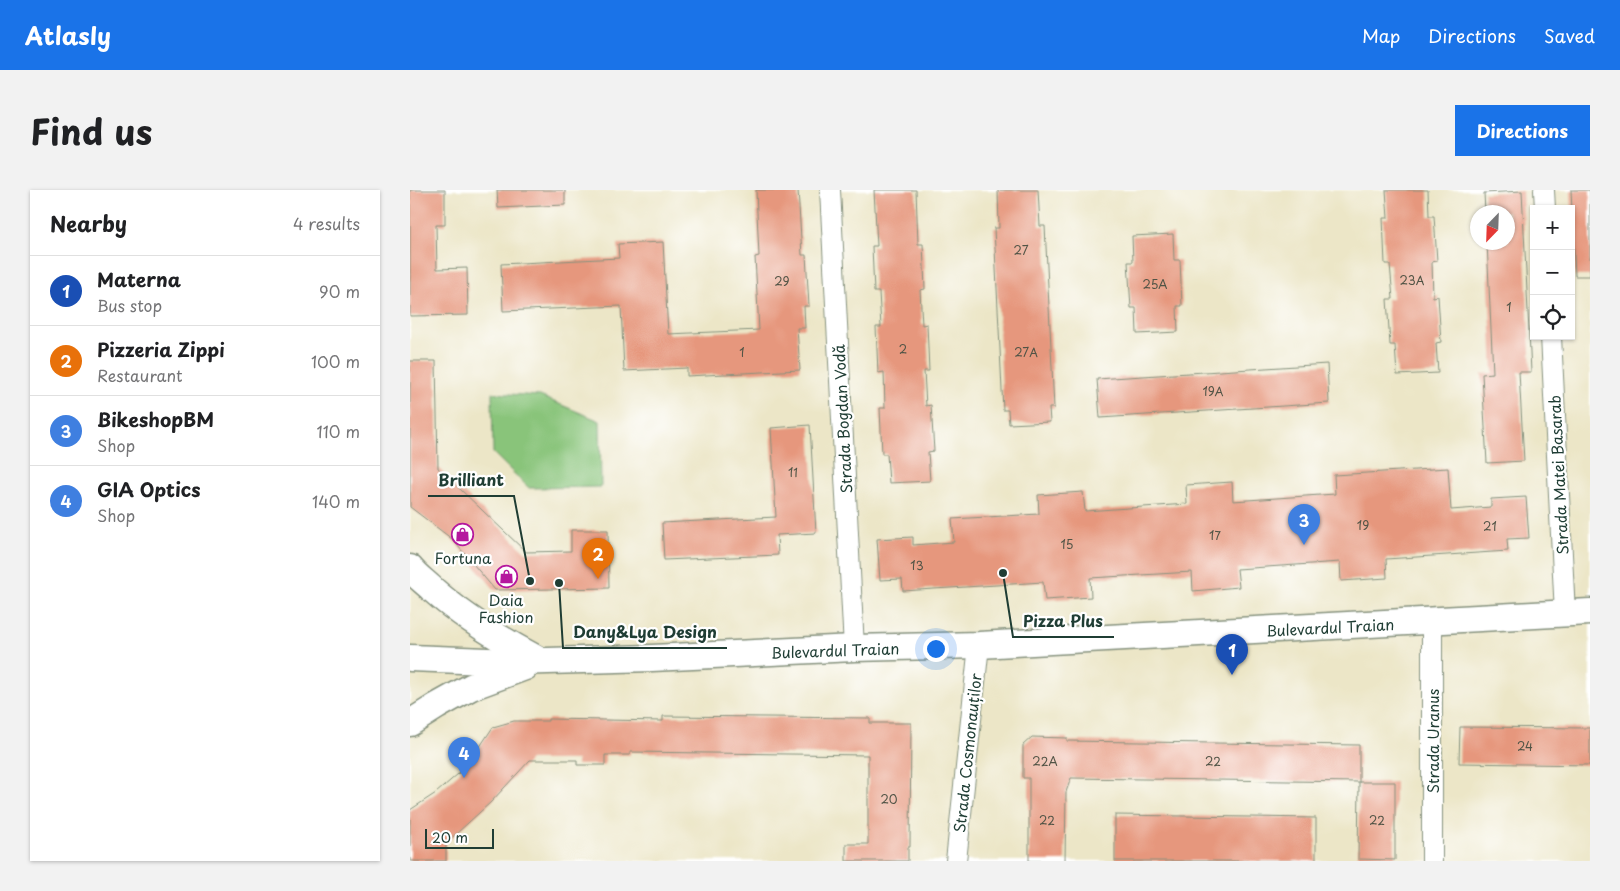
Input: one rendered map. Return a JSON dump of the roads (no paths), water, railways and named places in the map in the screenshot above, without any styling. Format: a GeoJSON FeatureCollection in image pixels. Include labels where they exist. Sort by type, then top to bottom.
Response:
{"type":"FeatureCollection","features":[{"type":"Feature","properties":{"kind":"street","name":"Strada Bogdan Vodă"},"geometry":{"type":"LineString","coordinates":[[830,190],[854,648]]}},
{"type":"Feature","properties":{"kind":"street"},"geometry":{"type":"LineString","coordinates":[[1544,190],[1545,205]]}},
{"type":"Feature","properties":{"kind":"street","name":"Strada Matei Basarab"},"geometry":{"type":"LineString","coordinates":[[1551,340],[1577,613]]}},
{"type":"Feature","properties":{"kind":"street"},"geometry":{"type":"LineString","coordinates":[[410,568],[443,599],[475,623],[508,644],[542,662]]}},
{"type":"Feature","properties":{"kind":"street","name":"Bulevardul Traian"},"geometry":{"type":"LineString","coordinates":[[410,658],[542,662],[661,658],[854,648],[979,645],[1577,613]]}},
{"type":"Feature","properties":{"kind":"street","name":"Strada Uranus"},"geometry":{"type":"LineString","coordinates":[[1432,621],[1432,861]]}},
{"type":"Feature","properties":{"kind":"street","name":"Strada Cosmonauților"},"geometry":{"type":"LineString","coordinates":[[956,861],[979,645]]}},
{"type":"Feature","properties":{"kind":"street"},"geometry":{"type":"LineString","coordinates":[[410,723],[471,687],[542,662]]}},
{"type":"Feature","properties":{"kind":"place","name":"Fortuna"},"geometry":{"type":"Point","coordinates":[463,534]}},
{"type":"Feature","properties":{"kind":"place","name":"BikeshopBM"},"geometry":{"type":"Point","coordinates":[1304,545]}},
{"type":"Feature","properties":{"kind":"place","name":"Pizza Plus"},"geometry":{"type":"Point","coordinates":[1003,573]}},
{"type":"Feature","properties":{"kind":"place","name":"Daia Fashion"},"geometry":{"type":"Point","coordinates":[506,576]}},
{"type":"Feature","properties":{"kind":"place","name":"Pizzeria Zippi"},"geometry":{"type":"Point","coordinates":[598,579]}},
{"type":"Feature","properties":{"kind":"place","name":"Brilliant"},"geometry":{"type":"Point","coordinates":[530,581]}},
{"type":"Feature","properties":{"kind":"place","name":"Dany&Lya Design"},"geometry":{"type":"Point","coordinates":[559,583]}},
{"type":"Feature","properties":{"kind":"place","name":"Materna"},"geometry":{"type":"Point","coordinates":[1232,675]}},
{"type":"Feature","properties":{"kind":"place","name":"GIA Optics"},"geometry":{"type":"Point","coordinates":[464,778]}}]}
